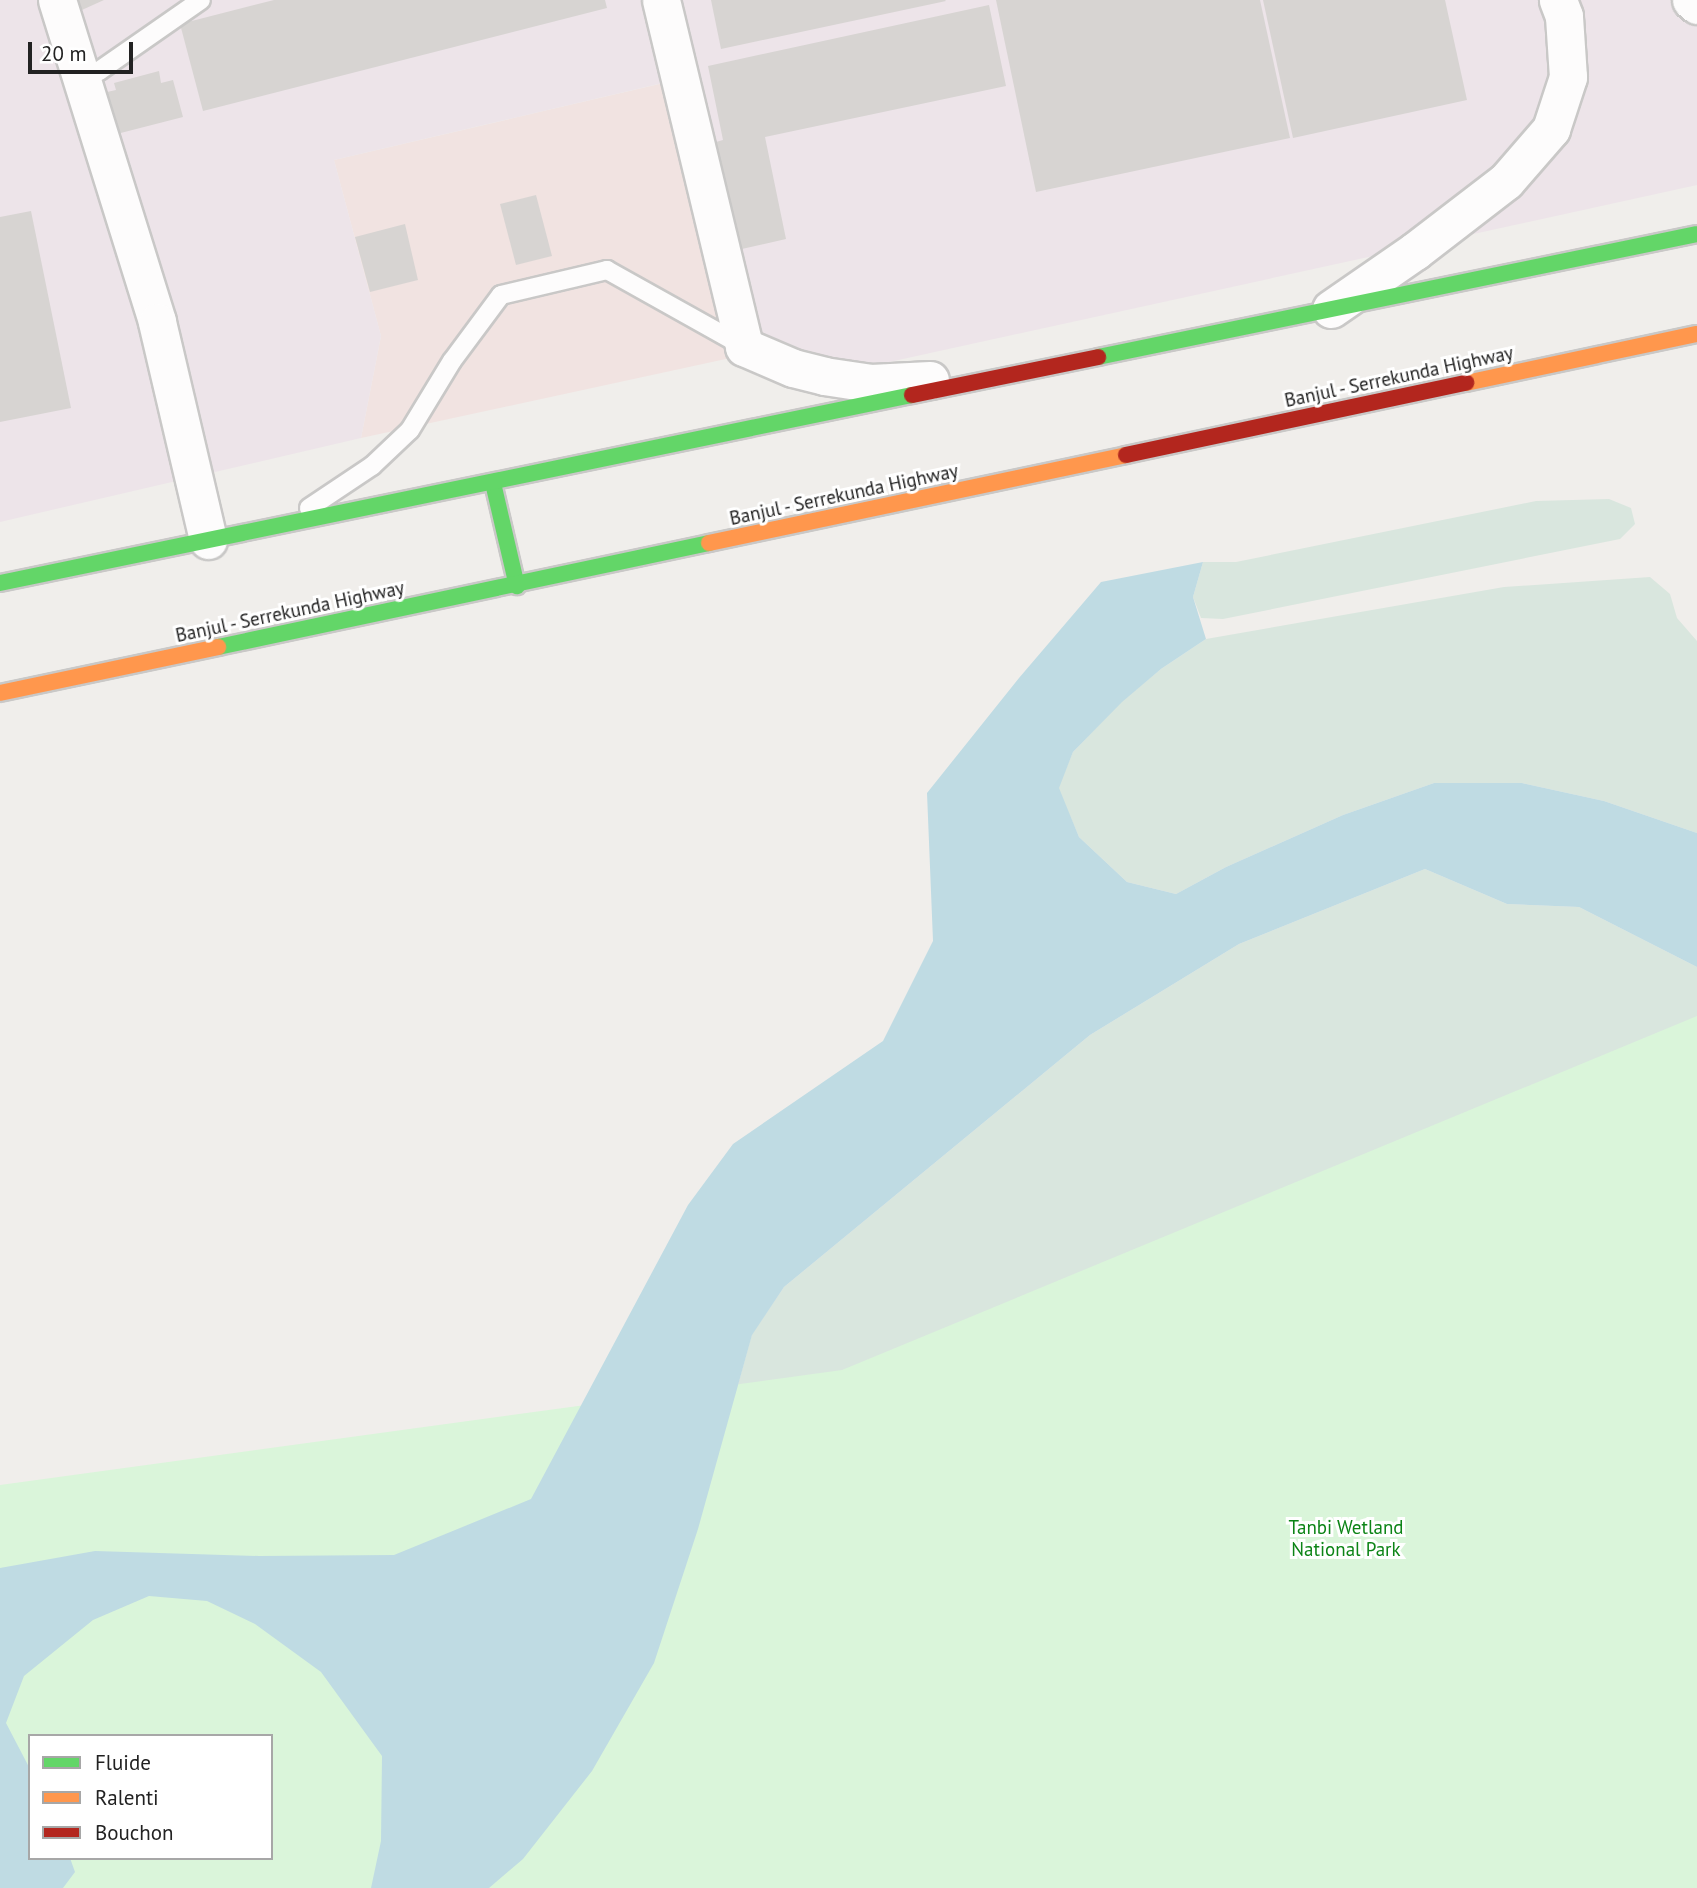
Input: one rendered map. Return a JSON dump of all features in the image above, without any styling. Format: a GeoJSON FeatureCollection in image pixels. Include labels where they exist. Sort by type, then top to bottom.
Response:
{"type":"FeatureCollection","features":[{"type":"Feature","properties":{"kind":"highway"},"geometry":{"type":"LineString","coordinates":[[0,583],[1697,234]]}},
{"type":"Feature","properties":{"kind":"highway","name":"Banjul - Serrekunda Highway"},"geometry":{"type":"LineString","coordinates":[[0,693],[517,586],[1697,334]]}},
{"type":"Feature","properties":{"kind":"highway"},"geometry":{"type":"LineString","coordinates":[[492,483],[517,586]]}},
{"type":"Feature","properties":{"kind":"street"},"geometry":{"type":"LineString","coordinates":[[57,0],[157,322],[208,540]]}},
{"type":"Feature","properties":{"kind":"street"},"geometry":{"type":"LineString","coordinates":[[661,0],[744,347],[793,368],[871,383],[1009,377]]}},
{"type":"Feature","properties":{"kind":"street"},"geometry":{"type":"LineString","coordinates":[[1327,312],[1415,251],[1506,181],[1551,129],[1568,77],[1564,16],[1559,0]]}},
{"type":"Feature","properties":{"kind":"street"},"geometry":{"type":"LineString","coordinates":[[1691,0],[1697,5]]}},
{"type":"Feature","properties":{"kind":"lane"},"geometry":{"type":"LineString","coordinates":[[81,79],[99,71],[201,0]]}},
{"type":"Feature","properties":{"kind":"lane"},"geometry":{"type":"LineString","coordinates":[[287,523],[372,466],[410,429],[452,361],[501,295],[607,270],[744,347]]}},
{"type":"Feature","properties":{"kind":"shaded area"},"geometry":{"type":"Polygon","coordinates":[[[0,0],[1697,0],[1697,185],[789,384],[735,357],[667,82],[334,160],[381,336],[361,438],[0,522],[0,0]]]}},
{"type":"Feature","properties":{"kind":"shaded area"},"geometry":{"type":"Polygon","coordinates":[[[668,82],[735,357],[361,438],[381,336],[334,160],[668,82]]]}},
{"type":"Feature","properties":{"kind":"green space"},"geometry":{"type":"Polygon","coordinates":[[[1609,499],[1631,508],[1635,524],[1620,539],[1223,619],[1201,618],[1193,597],[1203,562],[1236,562],[1536,501],[1609,499]]]}},
{"type":"Feature","properties":{"kind":"green space"},"geometry":{"type":"Polygon","coordinates":[[[1650,577],[1670,594],[1677,618],[1697,641],[1697,833],[1604,801],[1522,783],[1434,783],[1343,815],[1226,867],[1176,894],[1127,882],[1079,837],[1058,788],[1073,752],[1122,701],[1161,669],[1206,639],[1504,587],[1650,577]]]}},
{"type":"Feature","properties":{"kind":"green space","name":"Tanbi Wetland National Park"},"geometry":{"type":"Polygon","coordinates":[[[1425,869],[1507,904],[1579,907],[1697,967],[1697,1888],[489,1888],[698,1529],[752,1334],[784,1287],[1090,1035],[1239,944],[1425,869]]]}},
{"type":"Feature","properties":{"kind":"green space","name":"Tanbi Wetland National Park"},"geometry":{"type":"Polygon","coordinates":[[[1697,1016],[1697,1888],[0,1888],[0,1485],[842,1370],[1697,1016]]]}},
{"type":"Feature","properties":{"kind":"water"},"geometry":{"type":"Polygon","coordinates":[[[1203,562],[1193,597],[1206,639],[1161,669],[1122,702],[1073,752],[1059,788],[1079,837],[1127,882],[1176,894],[1226,867],[1343,815],[1434,783],[1522,783],[1604,801],[1697,833],[1697,967],[1579,907],[1507,904],[1425,869],[1239,944],[1090,1035],[784,1287],[752,1335],[698,1529],[654,1663],[592,1771],[523,1859],[489,1888],[371,1888],[381,1841],[382,1756],[321,1672],[255,1624],[207,1601],[149,1596],[93,1620],[24,1676],[6,1723],[28,1765],[28,1860],[71,1860],[75,1872],[63,1888],[0,1888],[0,1568],[95,1551],[259,1556],[394,1555],[531,1499],[688,1205],[733,1144],[883,1041],[933,941],[927,793],[1019,678],[1101,582],[1203,562]]]}},
{"type":"Feature","properties":{"kind":"building"},"geometry":{"type":"Polygon","coordinates":[[[67,0],[104,0],[73,14],[67,0]]]}},
{"type":"Feature","properties":{"kind":"building"},"geometry":{"type":"Polygon","coordinates":[[[274,0],[605,0],[607,8],[203,111],[180,24],[274,0]]]}},
{"type":"Feature","properties":{"kind":"building"},"geometry":{"type":"Polygon","coordinates":[[[711,0],[945,0],[946,1],[721,49],[711,0]]]}},
{"type":"Feature","properties":{"kind":"building"},"geometry":{"type":"Polygon","coordinates":[[[996,0],[1260,0],[1290,138],[1036,192],[996,0]]]}},
{"type":"Feature","properties":{"kind":"building"},"geometry":{"type":"Polygon","coordinates":[[[1263,0],[1445,0],[1467,100],[1293,138],[1263,0]]]}},
{"type":"Feature","properties":{"kind":"building"},"geometry":{"type":"Polygon","coordinates":[[[989,5],[1006,86],[765,137],[786,239],[733,251],[709,144],[723,140],[708,66],[989,5]]]}},
{"type":"Feature","properties":{"kind":"building"},"geometry":{"type":"Polygon","coordinates":[[[159,71],[161,83],[173,80],[183,117],[109,136],[98,94],[116,90],[114,83],[159,71]]]}},
{"type":"Feature","properties":{"kind":"building"},"geometry":{"type":"Polygon","coordinates":[[[536,195],[552,256],[516,265],[500,204],[536,195]]]}},
{"type":"Feature","properties":{"kind":"building"},"geometry":{"type":"Polygon","coordinates":[[[31,211],[71,408],[0,422],[0,217],[31,211]]]}},
{"type":"Feature","properties":{"kind":"building"},"geometry":{"type":"Polygon","coordinates":[[[405,224],[418,280],[370,292],[355,237],[405,224]]]}},
{"type":"Feature","properties":{"kind":"traffic: fast"},"geometry":{"type":"LineString","coordinates":[[1098,357],[1697,234]]}},
{"type":"Feature","properties":{"kind":"traffic: fast"},"geometry":{"type":"LineString","coordinates":[[0,583],[912,395]]}},
{"type":"Feature","properties":{"kind":"traffic: fast"},"geometry":{"type":"LineString","coordinates":[[493,483],[517,586]]}},
{"type":"Feature","properties":{"kind":"traffic: fast"},"geometry":{"type":"LineString","coordinates":[[218,647],[709,543]]}},
{"type":"Feature","properties":{"kind":"traffic: slow"},"geometry":{"type":"LineString","coordinates":[[1466,383],[1697,334]]}},
{"type":"Feature","properties":{"kind":"traffic: slow"},"geometry":{"type":"LineString","coordinates":[[709,543],[1126,455]]}},
{"type":"Feature","properties":{"kind":"traffic: slow"},"geometry":{"type":"LineString","coordinates":[[0,693],[218,647]]}},
{"type":"Feature","properties":{"kind":"traffic: jam"},"geometry":{"type":"LineString","coordinates":[[912,395],[1098,357]]}},
{"type":"Feature","properties":{"kind":"traffic: jam"},"geometry":{"type":"LineString","coordinates":[[1126,455],[1466,383]]}}]}
